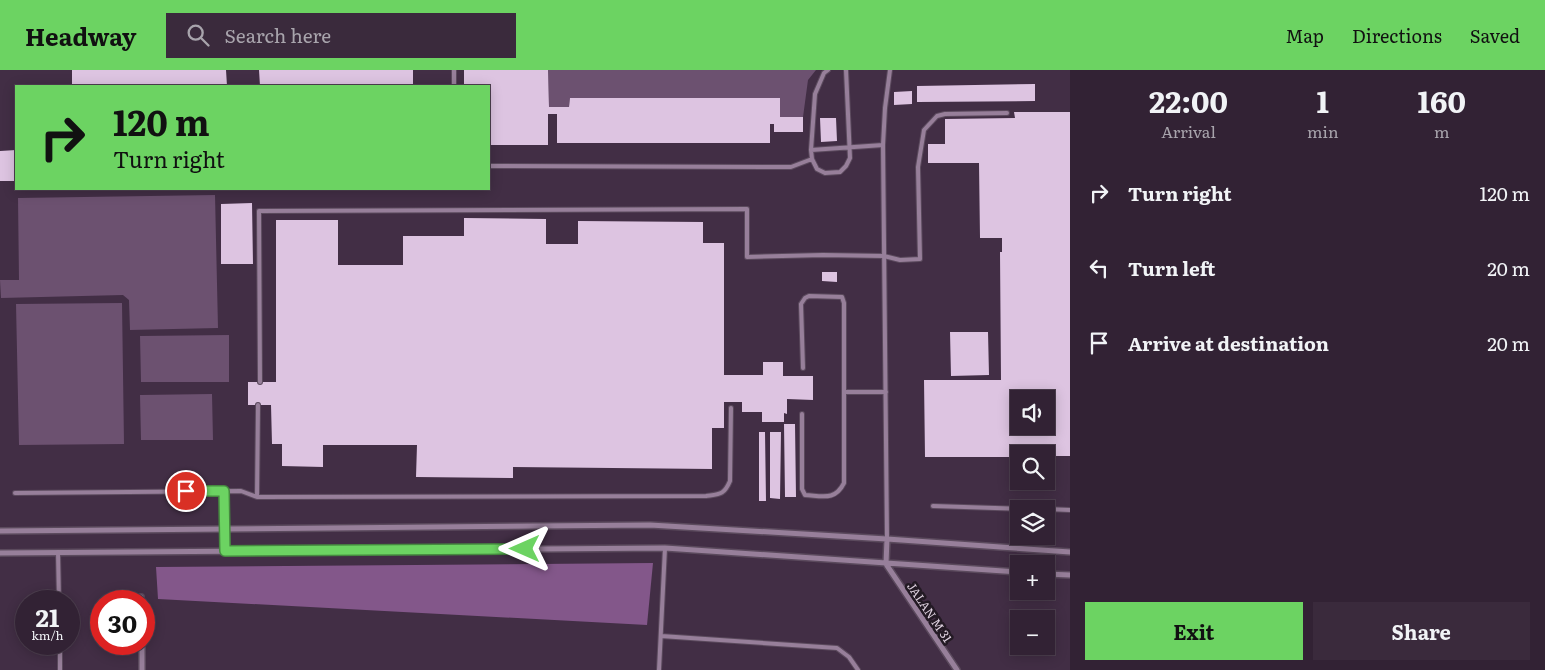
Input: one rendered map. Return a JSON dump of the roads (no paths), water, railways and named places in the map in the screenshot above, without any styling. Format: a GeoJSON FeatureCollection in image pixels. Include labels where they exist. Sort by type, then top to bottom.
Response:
{"type":"FeatureCollection","features":[{"type":"Feature","properties":{"kind":"street"},"geometry":{"type":"LineString","coordinates":[[0,531],[650,526],[887,538],[1070,552]]}},
{"type":"Feature","properties":{"kind":"street"},"geometry":{"type":"LineString","coordinates":[[886,564],[887,538]]}},
{"type":"Feature","properties":{"kind":"street"},"geometry":{"type":"LineString","coordinates":[[0,553],[665,548],[1010,571]]}},
{"type":"Feature","properties":{"kind":"street","name":"JALAN M 31"},"geometry":{"type":"LineString","coordinates":[[886,564],[957,670]]}},
{"type":"Feature","properties":{"kind":"street"},"geometry":{"type":"LineString","coordinates":[[1055,574],[1070,575]]}},
{"type":"Feature","properties":{"kind":"street"},"geometry":{"type":"LineString","coordinates":[[142,655],[142,670]]}},
{"type":"Feature","properties":{"kind":"lane"},"geometry":{"type":"LineString","coordinates":[[454,70],[454,85]]}},
{"type":"Feature","properties":{"kind":"lane"},"geometry":{"type":"LineString","coordinates":[[828,70],[824,73],[815,94],[811,150],[812,159],[817,169],[825,173],[840,172],[850,158],[846,70]]}},
{"type":"Feature","properties":{"kind":"lane"},"geometry":{"type":"LineString","coordinates":[[887,538],[883,145],[890,70]]}},
{"type":"Feature","properties":{"kind":"lane"},"geometry":{"type":"LineString","coordinates":[[260,382],[259,211],[747,209],[747,257],[822,255],[884,256],[900,260],[920,259],[918,167],[924,130],[937,116],[945,114],[1008,112]]}},
{"type":"Feature","properties":{"kind":"lane"},"geometry":{"type":"LineString","coordinates":[[811,150],[883,145]]}},
{"type":"Feature","properties":{"kind":"lane"},"geometry":{"type":"LineString","coordinates":[[490,166],[791,167],[812,159]]}},
{"type":"Feature","properties":{"kind":"lane"},"geometry":{"type":"LineString","coordinates":[[802,414],[802,490],[806,495],[830,497],[840,492],[844,483],[844,303],[842,297],[809,296],[803,300],[801,304],[803,368]]}},
{"type":"Feature","properties":{"kind":"lane"},"geometry":{"type":"LineString","coordinates":[[844,392],[886,392]]}},
{"type":"Feature","properties":{"kind":"lane"},"geometry":{"type":"LineString","coordinates":[[257,497],[258,405]]}},
{"type":"Feature","properties":{"kind":"lane"},"geometry":{"type":"LineString","coordinates":[[15,493],[240,491],[257,497],[706,496],[720,494],[726,490],[730,481],[731,408]]}},
{"type":"Feature","properties":{"kind":"lane"},"geometry":{"type":"LineString","coordinates":[[224,491],[225,551]]}},
{"type":"Feature","properties":{"kind":"lane"},"geometry":{"type":"LineString","coordinates":[[933,506],[1010,508]]}},
{"type":"Feature","properties":{"kind":"lane"},"geometry":{"type":"LineString","coordinates":[[1055,509],[1070,510]]}},
{"type":"Feature","properties":{"kind":"lane"},"geometry":{"type":"LineString","coordinates":[[659,670],[665,548]]}},
{"type":"Feature","properties":{"kind":"lane"},"geometry":{"type":"LineString","coordinates":[[58,552],[59,590]]}},
{"type":"Feature","properties":{"kind":"lane"},"geometry":{"type":"LineString","coordinates":[[661,636],[837,648],[849,657],[858,670]]}},
{"type":"Feature","properties":{"kind":"lane"},"geometry":{"type":"LineString","coordinates":[[60,655],[60,670]]}}]}
